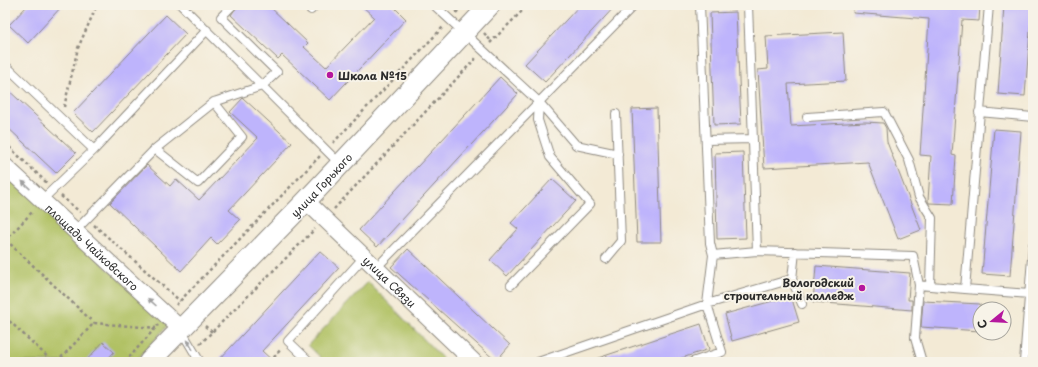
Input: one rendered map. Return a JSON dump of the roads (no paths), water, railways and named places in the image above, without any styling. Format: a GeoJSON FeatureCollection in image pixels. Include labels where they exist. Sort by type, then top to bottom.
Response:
{"type":"FeatureCollection","features":[{"type":"Feature","properties":{"kind":"street","name":"улица Горького"},"geometry":{"type":"LineString","coordinates":[[149,362],[174,322],[306,201],[490,5]]}},
{"type":"Feature","properties":{"kind":"street","name":"площадь Чайковского"},"geometry":{"type":"LineString","coordinates":[[5,166],[174,322]]}},
{"type":"Feature","properties":{"kind":"street","name":"улица Связи"},"geometry":{"type":"LineString","coordinates":[[306,201],[474,362]]}},
{"type":"Feature","properties":{"kind":"lane"},"geometry":{"type":"LineString","coordinates":[[181,5],[340,164]]}},
{"type":"Feature","properties":{"kind":"lane"},"geometry":{"type":"LineString","coordinates":[[74,231],[155,149],[214,102],[262,86],[277,72],[221,17],[233,5]]}},
{"type":"Feature","properties":{"kind":"lane"},"geometry":{"type":"LineString","coordinates":[[306,5],[311,10],[315,5]]}},
{"type":"Feature","properties":{"kind":"lane"},"geometry":{"type":"LineString","coordinates":[[434,5],[539,102],[576,145],[618,154]]}},
{"type":"Feature","properties":{"kind":"lane"},"geometry":{"type":"LineString","coordinates":[[310,362],[288,341],[539,102],[634,5]]}},
{"type":"Feature","properties":{"kind":"lane"},"geometry":{"type":"LineString","coordinates":[[692,362],[722,352],[708,304],[713,255],[710,243],[700,5]]}},
{"type":"Feature","properties":{"kind":"lane"},"geometry":{"type":"LineString","coordinates":[[748,5],[757,251]]}},
{"type":"Feature","properties":{"kind":"lane"},"geometry":{"type":"LineString","coordinates":[[965,289],[989,5]]}},
{"type":"Feature","properties":{"kind":"lane"},"geometry":{"type":"LineString","coordinates":[[42,200],[94,150],[207,30]]}},
{"type":"Feature","properties":{"kind":"lane"},"geometry":{"type":"LineString","coordinates":[[5,65],[94,150]]}},
{"type":"Feature","properties":{"kind":"lane"},"geometry":{"type":"LineString","coordinates":[[155,149],[198,183],[242,137],[214,102]]}},
{"type":"Feature","properties":{"kind":"lane"},"geometry":{"type":"LineString","coordinates":[[511,285],[590,204],[550,157],[538,120],[539,102]]}},
{"type":"Feature","properties":{"kind":"lane"},"geometry":{"type":"LineString","coordinates":[[807,117],[884,112],[909,160],[919,197],[932,218],[930,286]]}},
{"type":"Feature","properties":{"kind":"lane"},"geometry":{"type":"LineString","coordinates":[[979,112],[1033,117]]}},
{"type":"Feature","properties":{"kind":"lane"},"geometry":{"type":"LineString","coordinates":[[606,259],[621,241],[616,114]]}},
{"type":"Feature","properties":{"kind":"lane"},"geometry":{"type":"LineString","coordinates":[[706,140],[753,139]]}},
{"type":"Feature","properties":{"kind":"lane"},"geometry":{"type":"LineString","coordinates":[[1024,362],[1033,245]]}},
{"type":"Feature","properties":{"kind":"lane"},"geometry":{"type":"LineString","coordinates":[[713,255],[757,251],[912,256],[919,285],[915,338],[922,362]]}},
{"type":"Feature","properties":{"kind":"lane"},"geometry":{"type":"LineString","coordinates":[[795,252],[792,280],[802,304]]}},
{"type":"Feature","properties":{"kind":"lane"},"geometry":{"type":"LineString","coordinates":[[538,362],[708,304],[792,280]]}},
{"type":"Feature","properties":{"kind":"lane"},"geometry":{"type":"LineString","coordinates":[[919,285],[1029,294]]}},
{"type":"Feature","properties":{"kind":"lane"},"geometry":{"type":"LineString","coordinates":[[174,322],[200,362]]}},
{"type":"Feature","properties":{"kind":"place","name":"Школа №15"},"geometry":{"type":"Point","coordinates":[330,75]}},
{"type":"Feature","properties":{"kind":"place","name":"Вологодский строительный колледж"},"geometry":{"type":"Point","coordinates":[862,288]}}]}
